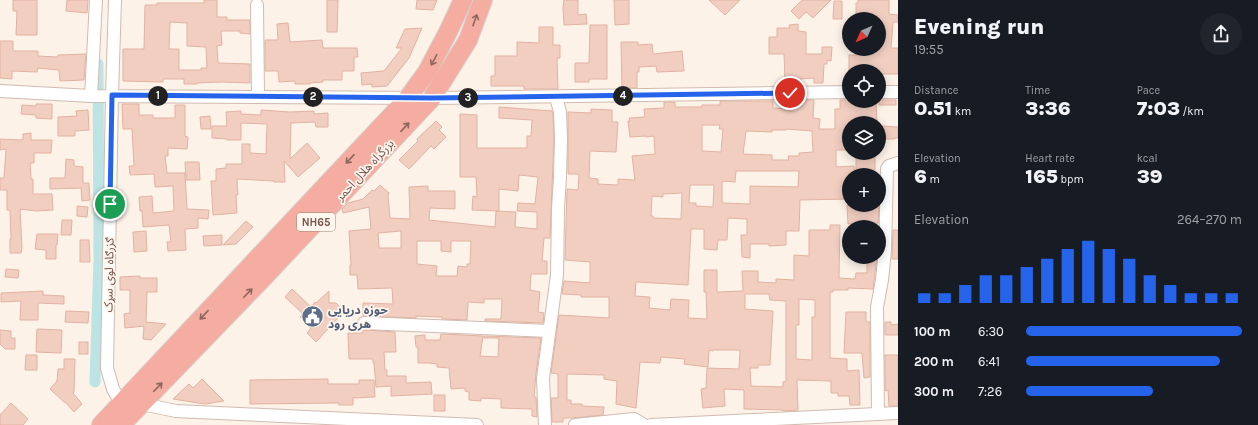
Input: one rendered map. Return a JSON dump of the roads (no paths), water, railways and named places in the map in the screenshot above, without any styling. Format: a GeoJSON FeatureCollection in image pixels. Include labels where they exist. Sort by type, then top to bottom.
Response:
{"type":"FeatureCollection","features":[{"type":"Feature","properties":{"kind":"highway","name":"بزرگراه هلال احمر"},"geometry":{"type":"LineString","coordinates":[[101,425],[408,98],[427,72],[463,0]]}},
{"type":"Feature","properties":{"kind":"highway","name":"بزرگراه هلال احمر"},"geometry":{"type":"LineString","coordinates":[[122,425],[264,277],[432,98],[468,40],[483,0]]}},
{"type":"Feature","properties":{"kind":"street"},"geometry":{"type":"LineString","coordinates":[[91,96],[96,0]]}},
{"type":"Feature","properties":{"kind":"street","name":"ګزرګاه لوی سړک"},"geometry":{"type":"LineString","coordinates":[[115,0],[108,95],[107,368],[113,389],[121,404]]}},
{"type":"Feature","properties":{"kind":"street"},"geometry":{"type":"LineString","coordinates":[[257,5],[258,97]]}},
{"type":"Feature","properties":{"kind":"street"},"geometry":{"type":"LineString","coordinates":[[0,91],[91,96],[408,98],[842,92]]}},
{"type":"Feature","properties":{"kind":"street"},"geometry":{"type":"LineString","coordinates":[[886,92],[898,92]]}},
{"type":"Feature","properties":{"kind":"street"},"geometry":{"type":"LineString","coordinates":[[545,425],[543,378],[548,331],[557,275],[561,138],[560,112],[556,96]]}},
{"type":"Feature","properties":{"kind":"street"},"geometry":{"type":"LineString","coordinates":[[878,414],[877,307],[886,250],[887,169],[898,163]]}},
{"type":"Feature","properties":{"kind":"street"},"geometry":{"type":"LineString","coordinates":[[364,323],[548,331]]}},
{"type":"Feature","properties":{"kind":"street"},"geometry":{"type":"LineString","coordinates":[[142,404],[176,411],[477,425]]}},
{"type":"Feature","properties":{"kind":"street"},"geometry":{"type":"LineString","coordinates":[[651,425],[898,413]]}},
{"type":"Feature","properties":{"kind":"street"},"geometry":{"type":"LineString","coordinates":[[574,425],[634,419],[644,425]]}},
{"type":"Feature","properties":{"kind":"waterway"},"geometry":{"type":"LineString","coordinates":[[95,382],[99,259],[98,64]]}},
{"type":"Feature","properties":{"kind":"place","name":"حوزه دریایی هری رود"},"geometry":{"type":"Point","coordinates":[312,317]}}]}
